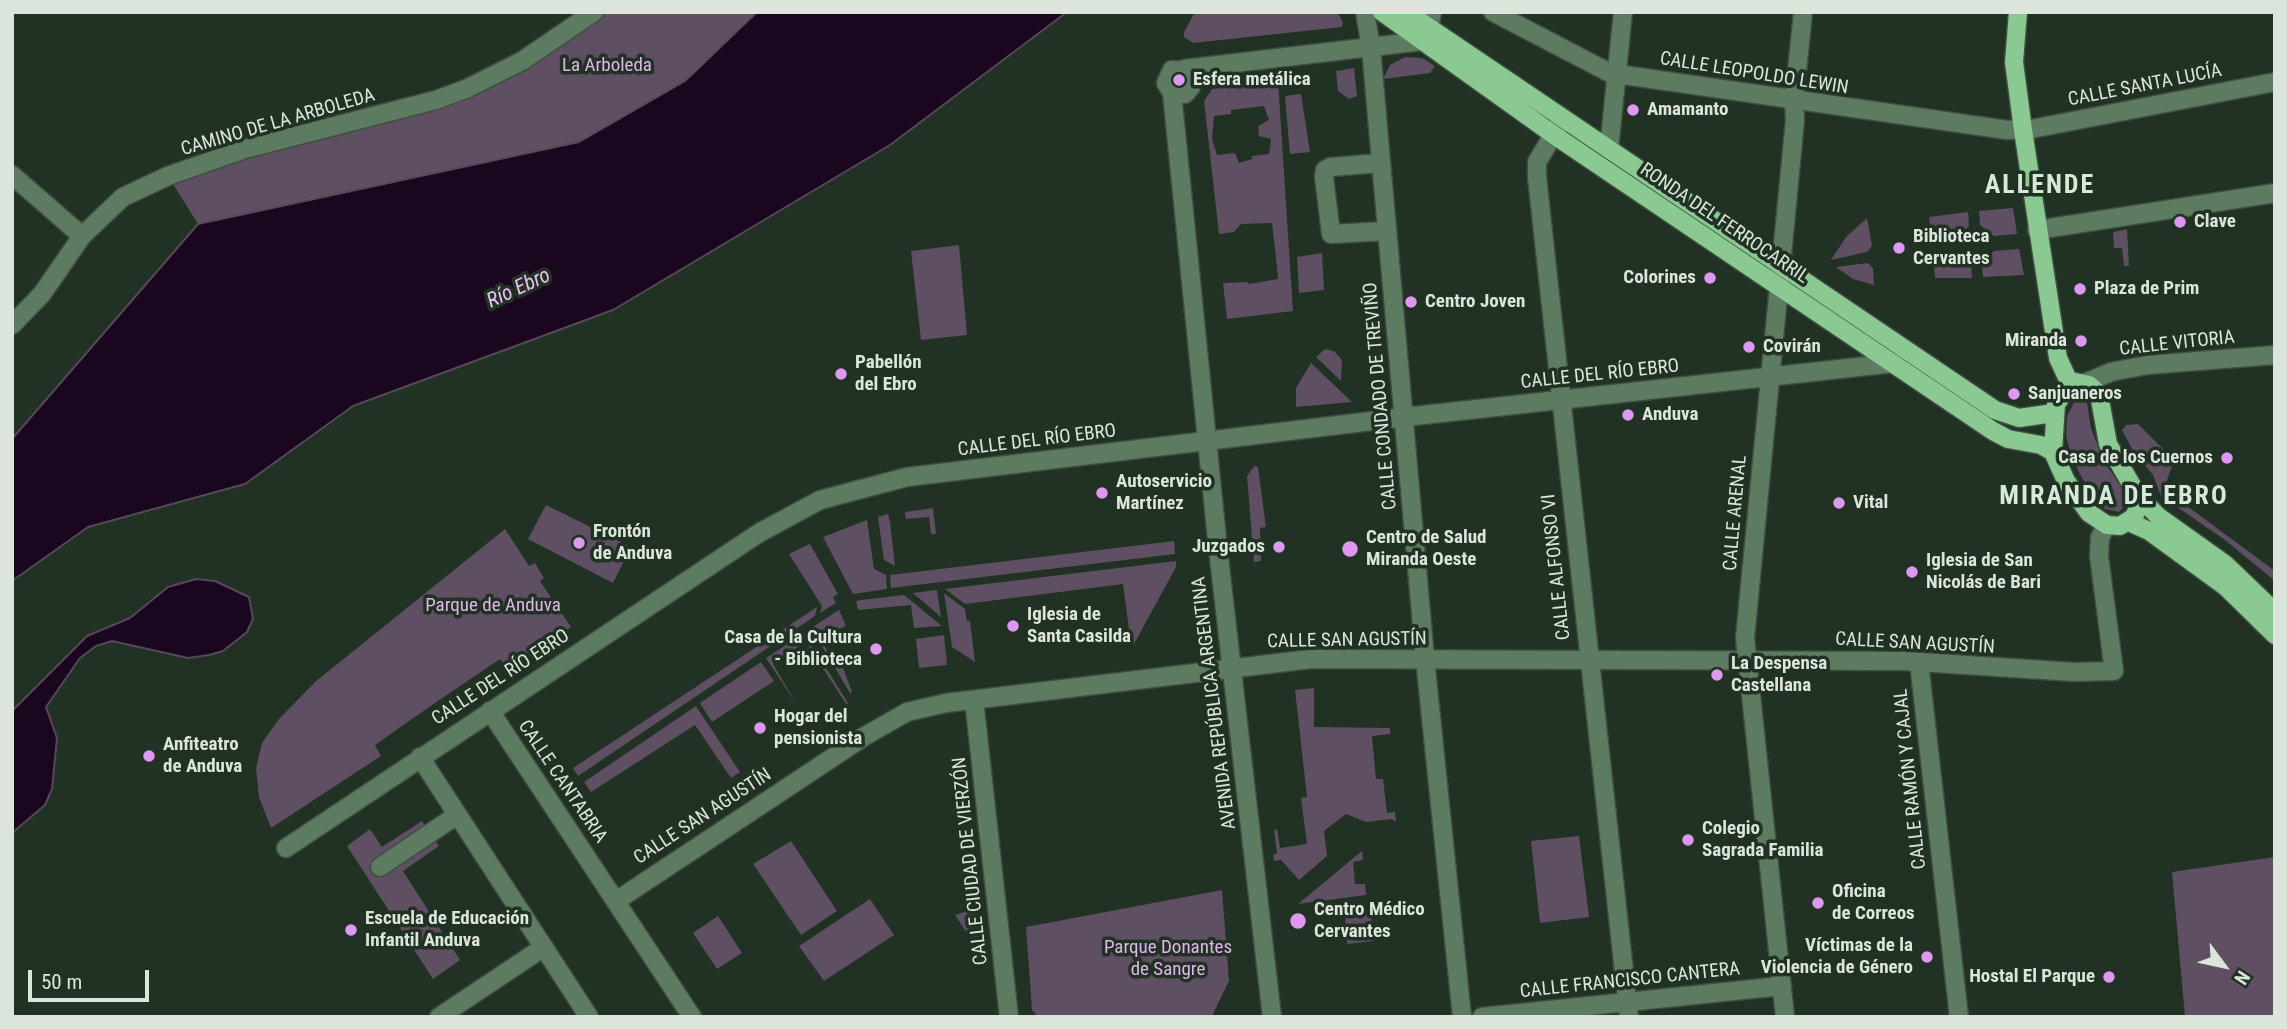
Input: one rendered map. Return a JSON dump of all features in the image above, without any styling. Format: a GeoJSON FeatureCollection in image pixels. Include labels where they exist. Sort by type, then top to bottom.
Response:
{"type":"FeatureCollection","features":[{"type":"Feature","properties":{"kind":"main road","name":"RONDA DEL FERROCARRIL"},"geometry":{"type":"LineString","coordinates":[[1382,12],[1428,27],[1554,135],[1993,431],[2008,439],[2041,445],[2053,452]]}},
{"type":"Feature","properties":{"kind":"main road","name":"RONDA DEL FERROCARRIL"},"geometry":{"type":"LineString","coordinates":[[1406,12],[1995,410],[2019,418],[2054,413]]}},
{"type":"Feature","properties":{"kind":"main road"},"geometry":{"type":"LineString","coordinates":[[2018,12],[2014,62],[2058,358],[2077,383],[2099,394],[2108,444],[2138,496],[2165,521],[2225,564],[2275,611]]}},
{"type":"Feature","properties":{"kind":"main road"},"geometry":{"type":"LineString","coordinates":[[2077,383],[2054,413],[2053,452],[2066,481],[2089,513],[2107,525],[2129,522],[2149,531],[2226,587],[2275,635]]}},
{"type":"Feature","properties":{"kind":"main road"},"geometry":{"type":"LineString","coordinates":[[2129,522],[2139,505],[2138,496]]}},
{"type":"Feature","properties":{"kind":"street","name":"CAMINO DE LA ARBOLEDA"},"geometry":{"type":"LineString","coordinates":[[12,325],[42,294],[82,236],[112,206],[146,186],[245,149],[386,114],[468,88],[522,61],[594,12]]}},
{"type":"Feature","properties":{"kind":"street","name":"CALLE CONDADO DE TREVIÑO"},"geometry":{"type":"LineString","coordinates":[[1366,12],[1405,417],[1424,659],[1462,1017]]}},
{"type":"Feature","properties":{"kind":"street","name":"CALLE LEOPOLDO LEWIN"},"geometry":{"type":"LineString","coordinates":[[1493,12],[1610,73],[1884,115],[2023,130]]}},
{"type":"Feature","properties":{"kind":"street"},"geometry":{"type":"LineString","coordinates":[[1609,149],[1623,12]]}},
{"type":"Feature","properties":{"kind":"street","name":"CALLE ARENAL"},"geometry":{"type":"LineString","coordinates":[[1785,1017],[1746,660],[1796,120],[1794,100],[1803,12]]}},
{"type":"Feature","properties":{"kind":"street"},"geometry":{"type":"LineString","coordinates":[[1371,48],[1428,27]]}},
{"type":"Feature","properties":{"kind":"street","name":"AVENIDA REPÚBLICA ARGENTINA"},"geometry":{"type":"LineString","coordinates":[[1272,1017],[1207,442],[1172,93],[1185,93],[1191,87],[1190,74],[1184,69],[1371,48]]}},
{"type":"Feature","properties":{"kind":"street","name":"CALLE SANTA LUCÍA"},"geometry":{"type":"LineString","coordinates":[[2023,130],[2275,82]]}},
{"type":"Feature","properties":{"kind":"street","name":"CALLE ALFONSO VI"},"geometry":{"type":"LineString","coordinates":[[1563,118],[1537,162],[1537,177],[1629,1010]]}},
{"type":"Feature","properties":{"kind":"street"},"geometry":{"type":"LineString","coordinates":[[1380,163],[1331,167],[1325,170],[1324,177],[1331,234],[1387,231]]}},
{"type":"Feature","properties":{"kind":"street"},"geometry":{"type":"LineString","coordinates":[[12,175],[82,236]]}},
{"type":"Feature","properties":{"kind":"street"},"geometry":{"type":"LineString","coordinates":[[2037,230],[2275,193]]}},
{"type":"Feature","properties":{"kind":"street","name":"CALLE VITORIA"},"geometry":{"type":"LineString","coordinates":[[2077,383],[2111,372],[2147,365],[2275,355]]}},
{"type":"Feature","properties":{"kind":"street","name":"CALLE DEL RÍO EBRO"},"geometry":{"type":"LineString","coordinates":[[286,848],[759,533],[820,500],[907,477],[1894,362]]}},
{"type":"Feature","properties":{"kind":"street","name":"CALLE SAN AGUSTÍN"},"geometry":{"type":"LineString","coordinates":[[615,901],[864,736],[907,712],[974,700],[1311,659],[1919,662],[2096,673],[2114,671],[2099,556],[2100,537],[2107,525]]}},
{"type":"Feature","properties":{"kind":"street","name":"CALLE RAMÓN Y CAJAL"},"geometry":{"type":"LineString","coordinates":[[1919,662],[1959,1017]]}},
{"type":"Feature","properties":{"kind":"street","name":"CALLE CIUDAD DE VIERZÓN"},"geometry":{"type":"LineString","coordinates":[[974,700],[1009,1017]]}},
{"type":"Feature","properties":{"kind":"street","name":"CALLE CANTABRIA"},"geometry":{"type":"LineString","coordinates":[[490,711],[692,1017]]}},
{"type":"Feature","properties":{"kind":"street"},"geometry":{"type":"LineString","coordinates":[[420,757],[589,1017]]}},
{"type":"Feature","properties":{"kind":"street"},"geometry":{"type":"LineString","coordinates":[[380,867],[457,815]]}},
{"type":"Feature","properties":{"kind":"street"},"geometry":{"type":"LineString","coordinates":[[439,1017],[544,947]]}},
{"type":"Feature","properties":{"kind":"street","name":"CALLE FRANCISCO CANTERA"},"geometry":{"type":"LineString","coordinates":[[1482,1017],[1629,1010],[1782,986]]}},
{"type":"Feature","properties":{"kind":"green space","name":"La Arboleda"},"geometry":{"type":"Polygon","coordinates":[[[594,12],[761,12],[685,81],[579,142],[198,224],[168,176],[436,100],[594,12]]]}},
{"type":"Feature","properties":{"kind":"green space"},"geometry":{"type":"Polygon","coordinates":[[[1195,12],[1337,12],[1343,22],[1342,27],[1193,43],[1184,37],[1184,32],[1195,12]]]}},
{"type":"Feature","properties":{"kind":"green space"},"geometry":{"type":"Polygon","coordinates":[[[1405,57],[1422,58],[1435,66],[1430,73],[1383,79],[1390,65],[1405,57]]]}},
{"type":"Feature","properties":{"kind":"green space"},"geometry":{"type":"Polygon","coordinates":[[[1354,68],[1357,96],[1349,99],[1338,91],[1336,71],[1354,68]]]}},
{"type":"Feature","properties":{"kind":"green space"},"geometry":{"type":"Polygon","coordinates":[[[1278,80],[1293,311],[1227,319],[1223,283],[1249,284],[1278,279],[1272,223],[1241,224],[1234,232],[1219,234],[1204,101],[1212,89],[1278,80]],[[1264,106],[1231,110],[1231,114],[1214,116],[1212,139],[1217,155],[1235,153],[1239,163],[1252,159],[1252,156],[1269,154],[1271,139],[1259,136],[1258,126],[1269,120],[1264,106]]]}},
{"type":"Feature","properties":{"kind":"green space"},"geometry":{"type":"Polygon","coordinates":[[[1301,94],[1310,152],[1290,154],[1285,96],[1301,94]]]}},
{"type":"Feature","properties":{"kind":"green space"},"geometry":{"type":"Polygon","coordinates":[[[2013,208],[2017,234],[1994,236],[1980,225],[1979,211],[2013,208]]]}},
{"type":"Feature","properties":{"kind":"green space"},"geometry":{"type":"Polygon","coordinates":[[[1968,212],[1969,226],[1956,239],[1932,239],[1929,217],[1968,212]]]}},
{"type":"Feature","properties":{"kind":"green space"},"geometry":{"type":"Polygon","coordinates":[[[1867,218],[1872,246],[1867,252],[1831,260],[1846,237],[1867,218]]]}},
{"type":"Feature","properties":{"kind":"green space"},"geometry":{"type":"Polygon","coordinates":[[[2127,229],[2129,266],[2124,266],[2122,248],[2114,248],[2113,232],[2127,229]]]}},
{"type":"Feature","properties":{"kind":"green space"},"geometry":{"type":"Polygon","coordinates":[[[959,245],[967,335],[921,340],[911,251],[959,245]]]}},
{"type":"Feature","properties":{"kind":"green space"},"geometry":{"type":"Polygon","coordinates":[[[2019,249],[2024,275],[1983,277],[1982,264],[1994,251],[2019,249]]]}},
{"type":"Feature","properties":{"kind":"green space"},"geometry":{"type":"Polygon","coordinates":[[[1322,253],[1324,290],[1299,293],[1297,257],[1322,253]]]}},
{"type":"Feature","properties":{"kind":"green space"},"geometry":{"type":"Polygon","coordinates":[[[1958,253],[1961,259],[1971,264],[1972,278],[1935,278],[1933,255],[1958,253]]]}},
{"type":"Feature","properties":{"kind":"green space"},"geometry":{"type":"Polygon","coordinates":[[[1868,263],[1873,268],[1874,285],[1853,279],[1836,267],[1868,263]]]}},
{"type":"Feature","properties":{"kind":"green space"},"geometry":{"type":"Polygon","coordinates":[[[1325,349],[1334,351],[1342,360],[1341,381],[1316,357],[1325,349]]]}},
{"type":"Feature","properties":{"kind":"green space"},"geometry":{"type":"Polygon","coordinates":[[[1311,363],[1352,402],[1296,407],[1296,388],[1311,363]]]}},
{"type":"Feature","properties":{"kind":"green space"},"geometry":{"type":"Polygon","coordinates":[[[2079,393],[2086,397],[2091,428],[2103,460],[2126,494],[2127,504],[2119,512],[2105,509],[2082,478],[2071,456],[2066,435],[2067,416],[2079,393]]]}},
{"type":"Feature","properties":{"kind":"green space"},"geometry":{"type":"Polygon","coordinates":[[[2138,424],[2174,460],[2164,489],[2275,571],[2275,581],[2225,540],[2161,496],[2153,475],[2132,449],[2122,430],[2126,425],[2138,424]]]}},
{"type":"Feature","properties":{"kind":"green space"},"geometry":{"type":"Polygon","coordinates":[[[1254,466],[1258,467],[1266,527],[1260,528],[1261,561],[1254,562],[1247,476],[1254,466]]]}},
{"type":"Feature","properties":{"kind":"green space","name":"Frontón de Anduva"},"geometry":{"type":"Polygon","coordinates":[[[546,505],[631,547],[613,583],[528,539],[546,505]]]}},
{"type":"Feature","properties":{"kind":"green space"},"geometry":{"type":"Polygon","coordinates":[[[933,508],[936,534],[931,534],[929,517],[906,519],[905,512],[933,508]]]}},
{"type":"Feature","properties":{"kind":"green space"},"geometry":{"type":"Polygon","coordinates":[[[888,514],[895,566],[884,560],[878,517],[888,514]]]}},
{"type":"Feature","properties":{"kind":"green space"},"geometry":{"type":"Polygon","coordinates":[[[867,520],[874,569],[886,575],[887,589],[853,594],[823,537],[867,520]]]}},
{"type":"Feature","properties":{"kind":"green space","name":"Parque de Anduva"},"geometry":{"type":"Polygon","coordinates":[[[505,529],[529,566],[535,563],[544,578],[540,581],[571,627],[508,671],[500,659],[375,745],[381,756],[271,828],[259,797],[256,768],[262,743],[279,719],[315,682],[505,529]]]}},
{"type":"Feature","properties":{"kind":"green space"},"geometry":{"type":"Polygon","coordinates":[[[1174,541],[1175,554],[891,588],[890,575],[1174,541]]]}},
{"type":"Feature","properties":{"kind":"green space"},"geometry":{"type":"Polygon","coordinates":[[[810,544],[838,594],[833,597],[836,603],[820,613],[822,606],[789,554],[810,544]]]}},
{"type":"Feature","properties":{"kind":"green space"},"geometry":{"type":"Polygon","coordinates":[[[1176,561],[1176,567],[1131,645],[1123,584],[965,604],[945,589],[1176,561]]]}},
{"type":"Feature","properties":{"kind":"green space"},"geometry":{"type":"Polygon","coordinates":[[[937,591],[941,617],[913,593],[937,591]]]}},
{"type":"Feature","properties":{"kind":"green space"},"geometry":{"type":"Polygon","coordinates":[[[944,593],[965,609],[967,621],[970,621],[975,662],[952,647],[944,593]]]}},
{"type":"Feature","properties":{"kind":"green space"},"geometry":{"type":"Polygon","coordinates":[[[904,595],[942,626],[914,628],[911,605],[858,610],[856,601],[904,595]]]}},
{"type":"Feature","properties":{"kind":"green space"},"geometry":{"type":"Polygon","coordinates":[[[817,607],[815,616],[578,776],[573,768],[817,607]]]}},
{"type":"Feature","properties":{"kind":"green space"},"geometry":{"type":"Polygon","coordinates":[[[839,610],[846,626],[821,637],[832,663],[811,628],[839,610]]]}},
{"type":"Feature","properties":{"kind":"green space"},"geometry":{"type":"Polygon","coordinates":[[[804,633],[848,703],[846,704],[806,642],[773,664],[797,705],[766,658],[804,633]]]}},
{"type":"Feature","properties":{"kind":"green space"},"geometry":{"type":"Polygon","coordinates":[[[944,635],[947,665],[919,668],[916,639],[944,635]]]}},
{"type":"Feature","properties":{"kind":"green space"},"geometry":{"type":"Polygon","coordinates":[[[840,660],[852,692],[850,693],[832,663],[840,660]]]}},
{"type":"Feature","properties":{"kind":"green space"},"geometry":{"type":"Polygon","coordinates":[[[761,662],[774,681],[712,722],[700,703],[761,662]]]}},
{"type":"Feature","properties":{"kind":"green space"},"geometry":{"type":"Polygon","coordinates":[[[1314,688],[1314,727],[1390,728],[1390,734],[1372,736],[1376,779],[1383,779],[1387,813],[1395,812],[1396,822],[1392,819],[1366,822],[1346,814],[1324,831],[1327,856],[1299,880],[1281,860],[1274,861],[1273,855],[1277,853],[1274,830],[1277,829],[1280,848],[1307,844],[1301,798],[1307,797],[1295,690],[1314,688]]]}},
{"type":"Feature","properties":{"kind":"green space"},"geometry":{"type":"Polygon","coordinates":[[[696,706],[740,772],[731,778],[695,725],[591,792],[584,782],[696,706]]]}},
{"type":"Feature","properties":{"kind":"green space"},"geometry":{"type":"Polygon","coordinates":[[[422,821],[439,846],[403,871],[460,960],[433,979],[347,846],[370,829],[382,847],[422,821]]]}},
{"type":"Feature","properties":{"kind":"green space"},"geometry":{"type":"Polygon","coordinates":[[[1579,836],[1589,917],[1540,923],[1531,841],[1579,836]]]}},
{"type":"Feature","properties":{"kind":"green space"},"geometry":{"type":"Polygon","coordinates":[[[791,841],[837,911],[801,935],[753,864],[791,841]]]}},
{"type":"Feature","properties":{"kind":"green space"},"geometry":{"type":"Polygon","coordinates":[[[1362,851],[1363,860],[1353,862],[1355,884],[1365,884],[1366,895],[1298,904],[1362,851]]]}},
{"type":"Feature","properties":{"kind":"green space"},"geometry":{"type":"Polygon","coordinates":[[[2275,857],[2275,1017],[2185,1017],[2172,872],[2275,857]]]}},
{"type":"Feature","properties":{"kind":"green space","name":"Parque Donantes de Sangre"},"geometry":{"type":"Polygon","coordinates":[[[1222,890],[1229,981],[1212,1016],[1038,1017],[1032,1010],[1026,927],[1222,890]]]}},
{"type":"Feature","properties":{"kind":"green space"},"geometry":{"type":"Polygon","coordinates":[[[870,899],[894,935],[824,981],[799,946],[870,899]]]}},
{"type":"Feature","properties":{"kind":"green space"},"geometry":{"type":"Polygon","coordinates":[[[977,908],[981,936],[972,941],[955,915],[977,908]]]}},
{"type":"Feature","properties":{"kind":"green space"},"geometry":{"type":"Polygon","coordinates":[[[1371,912],[1374,941],[1347,944],[1345,915],[1371,912]]]}},
{"type":"Feature","properties":{"kind":"green space"},"geometry":{"type":"Polygon","coordinates":[[[718,916],[742,953],[717,969],[693,933],[718,916]]]}},
{"type":"Feature","properties":{"kind":"water","name":"Río Ebro"},"geometry":{"type":"Polygon","coordinates":[[[757,12],[1067,12],[890,145],[613,310],[353,406],[245,484],[88,527],[12,581],[12,439],[198,224],[579,142],[685,81],[757,12]]]}},
{"type":"Feature","properties":{"kind":"water"},"geometry":{"type":"Polygon","coordinates":[[[196,579],[215,581],[249,597],[253,619],[247,632],[223,651],[209,655],[188,658],[112,641],[96,646],[80,658],[46,707],[57,738],[52,789],[45,805],[12,833],[12,711],[87,636],[130,618],[168,587],[196,579]]]}},
{"type":"Feature","properties":{"kind":"place","name":"Esfera metálica"},"geometry":{"type":"Point","coordinates":[1179,80]}},
{"type":"Feature","properties":{"kind":"place","name":"Amamanto"},"geometry":{"type":"Point","coordinates":[1633,110]}},
{"type":"Feature","properties":{"kind":"place","name":"Clave"},"geometry":{"type":"Point","coordinates":[2180,222]}},
{"type":"Feature","properties":{"kind":"place","name":"Biblioteca Cervantes"},"geometry":{"type":"Point","coordinates":[1899,248]}},
{"type":"Feature","properties":{"kind":"place","name":"Colorines"},"geometry":{"type":"Point","coordinates":[1710,278]}},
{"type":"Feature","properties":{"kind":"place","name":"Plaza de Prim"},"geometry":{"type":"Point","coordinates":[2080,289]}},
{"type":"Feature","properties":{"kind":"place","name":"Centro Joven"},"geometry":{"type":"Point","coordinates":[1411,302]}},
{"type":"Feature","properties":{"kind":"place","name":"Miranda"},"geometry":{"type":"Point","coordinates":[2081,341]}},
{"type":"Feature","properties":{"kind":"place","name":"Covirán"},"geometry":{"type":"Point","coordinates":[1749,347]}},
{"type":"Feature","properties":{"kind":"place","name":"Pabellón del Ebro"},"geometry":{"type":"Point","coordinates":[841,374]}},
{"type":"Feature","properties":{"kind":"place","name":"Sanjuaneros"},"geometry":{"type":"Point","coordinates":[2014,394]}},
{"type":"Feature","properties":{"kind":"place","name":"Anduva"},"geometry":{"type":"Point","coordinates":[1628,415]}},
{"type":"Feature","properties":{"kind":"place","name":"Casa de los Cuernos"},"geometry":{"type":"Point","coordinates":[2227,458]}},
{"type":"Feature","properties":{"kind":"place","name":"Autoservicio Martínez"},"geometry":{"type":"Point","coordinates":[1102,493]}},
{"type":"Feature","properties":{"kind":"place","name":"Vital"},"geometry":{"type":"Point","coordinates":[1839,503]}},
{"type":"Feature","properties":{"kind":"place","name":"Frontón de Anduva"},"geometry":{"type":"Point","coordinates":[579,543]}},
{"type":"Feature","properties":{"kind":"place","name":"Juzgados"},"geometry":{"type":"Point","coordinates":[1279,547]}},
{"type":"Feature","properties":{"kind":"place","name":"Centro de Salud Miranda Oeste"},"geometry":{"type":"Point","coordinates":[1350,549]}},
{"type":"Feature","properties":{"kind":"place","name":"Iglesia de San Nicolás de Bari"},"geometry":{"type":"Point","coordinates":[1912,572]}},
{"type":"Feature","properties":{"kind":"place","name":"Iglesia de Santa Casilda"},"geometry":{"type":"Point","coordinates":[1013,626]}},
{"type":"Feature","properties":{"kind":"place","name":"Casa de la Cultura - Biblioteca"},"geometry":{"type":"Point","coordinates":[876,649]}},
{"type":"Feature","properties":{"kind":"place","name":"La Despensa Castellana"},"geometry":{"type":"Point","coordinates":[1717,675]}},
{"type":"Feature","properties":{"kind":"place","name":"Hogar del pensionista"},"geometry":{"type":"Point","coordinates":[760,728]}},
{"type":"Feature","properties":{"kind":"place","name":"Anfiteatro de Anduva"},"geometry":{"type":"Point","coordinates":[149,756]}},
{"type":"Feature","properties":{"kind":"place","name":"Colegio Sagrada Familia"},"geometry":{"type":"Point","coordinates":[1688,840]}},
{"type":"Feature","properties":{"kind":"place","name":"Oficina de Correos"},"geometry":{"type":"Point","coordinates":[1818,903]}},
{"type":"Feature","properties":{"kind":"place","name":"Centro Médico Cervantes"},"geometry":{"type":"Point","coordinates":[1298,921]}},
{"type":"Feature","properties":{"kind":"place","name":"Escuela de Educación Infantil Anduva"},"geometry":{"type":"Point","coordinates":[351,930]}},
{"type":"Feature","properties":{"kind":"place","name":"Víctimas de la Violencia de Género"},"geometry":{"type":"Point","coordinates":[1927,957]}},
{"type":"Feature","properties":{"kind":"place","name":"Hostal El Parque"},"geometry":{"type":"Point","coordinates":[2109,977]}},
{"type":"Feature","properties":{"kind":"district","name":"ALLENDE"},"geometry":{"type":"Point","coordinates":[2040,186]}},
{"type":"Feature","properties":{"kind":"district","name":"MIRANDA DE EBRO"},"geometry":{"type":"Point","coordinates":[2114,497]}}]}
